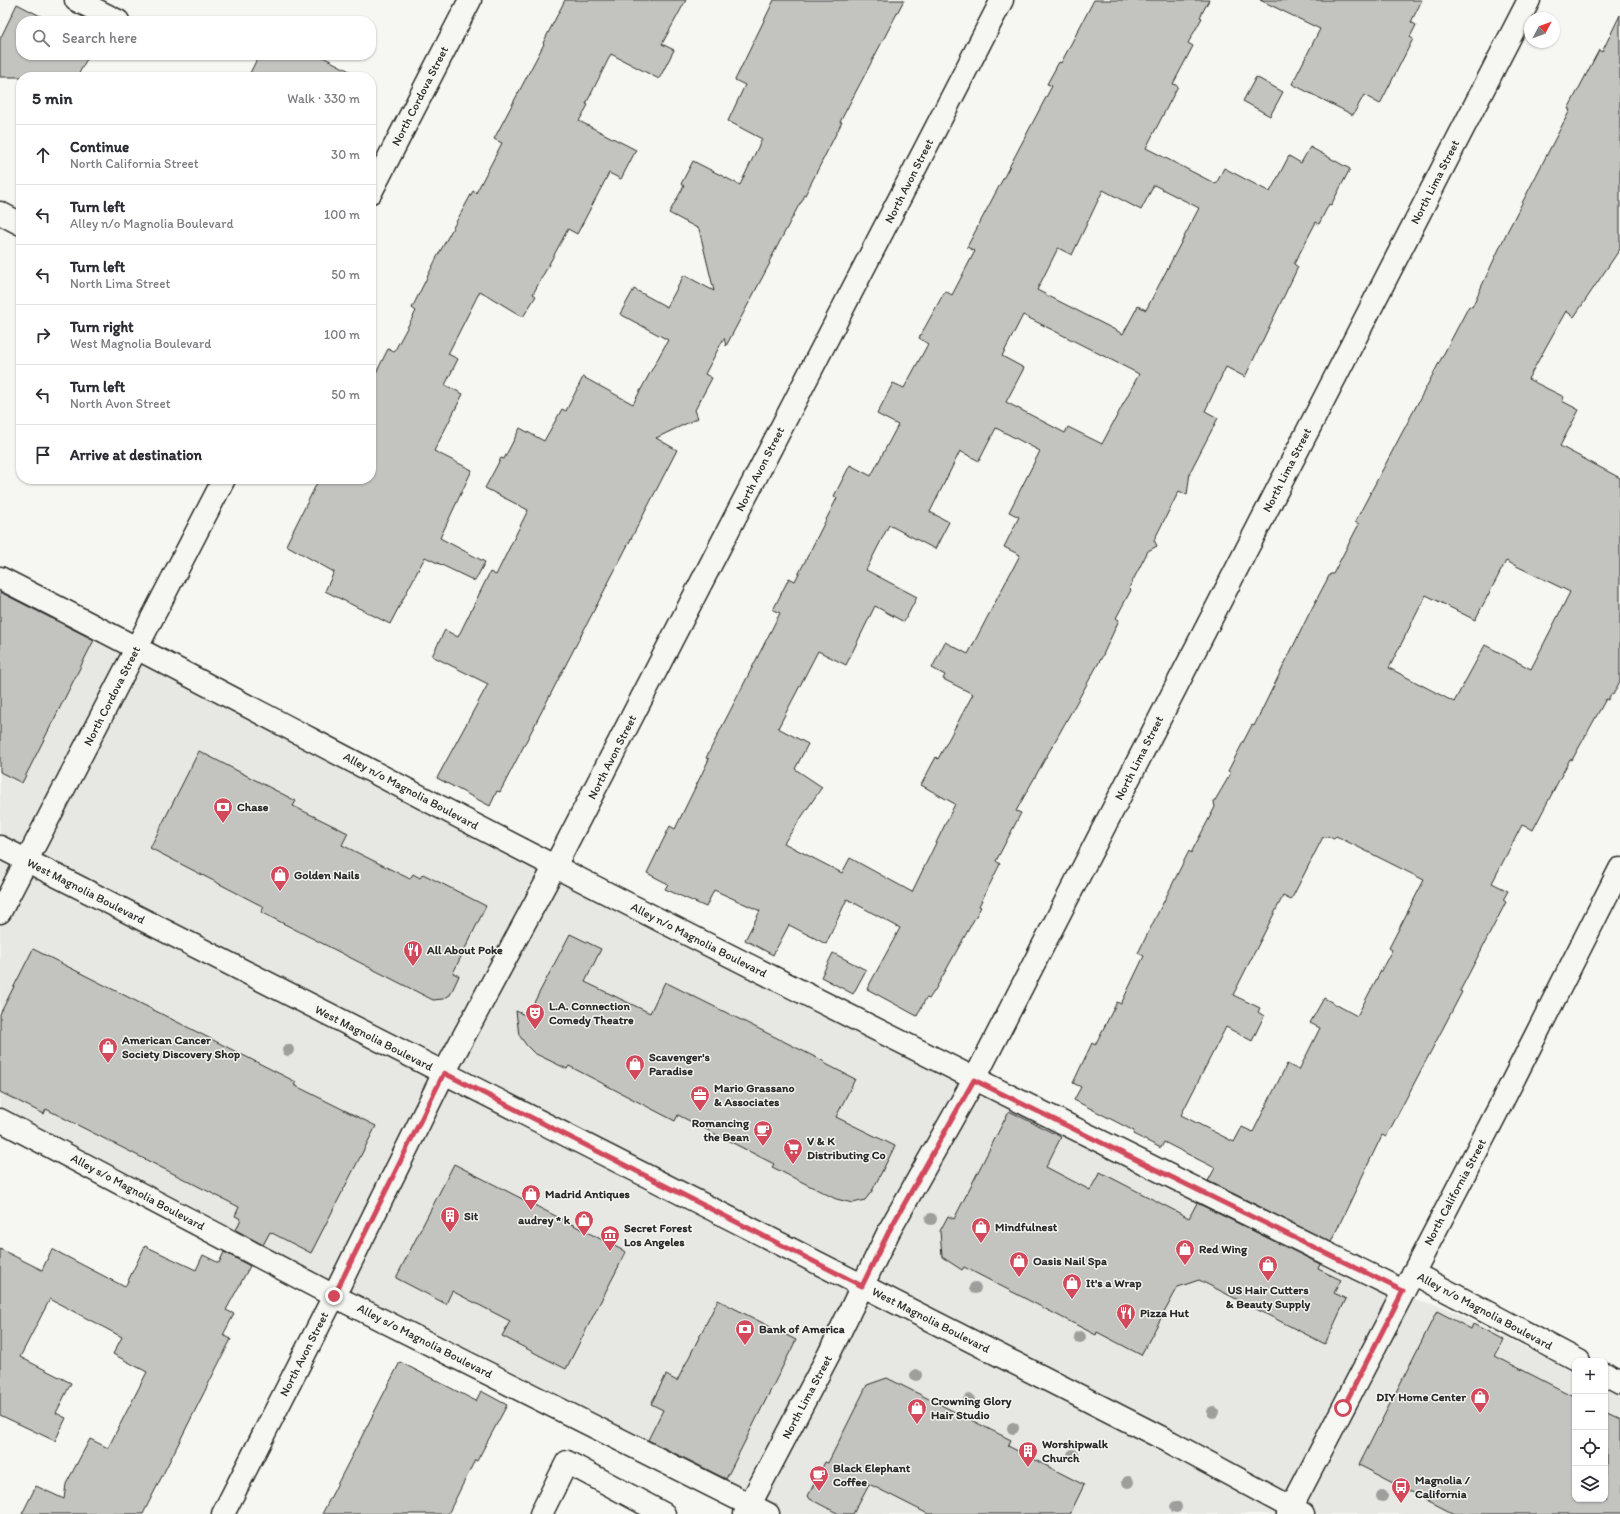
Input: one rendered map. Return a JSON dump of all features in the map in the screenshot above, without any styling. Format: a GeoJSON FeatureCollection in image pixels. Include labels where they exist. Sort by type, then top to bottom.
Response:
{"type":"FeatureCollection","features":[{"type":"Feature","properties":{"kind":"street"},"geometry":{"type":"LineString","coordinates":[[76,0],[108,16]]}},
{"type":"Feature","properties":{"kind":"street","name":"North Cordova Street"},"geometry":{"type":"LineString","coordinates":[[376,182],[470,0]]}},
{"type":"Feature","properties":{"kind":"street","name":"North Avon Street"},"geometry":{"type":"LineString","coordinates":[[223,1514],[334,1296],[444,1073],[555,866],[1002,0]]}},
{"type":"Feature","properties":{"kind":"street","name":"North Lima Street"},"geometry":{"type":"LineString","coordinates":[[754,1511],[889,1231],[974,1080],[1529,0]]}},
{"type":"Feature","properties":{"kind":"street"},"geometry":{"type":"LineString","coordinates":[[0,213],[16,221]]}},
{"type":"Feature","properties":{"kind":"street","name":"North Cordova Street"},"geometry":{"type":"LineString","coordinates":[[0,912],[221,484]]}},
{"type":"Feature","properties":{"kind":"street","name":"Alley n/o Magnolia Boulevard"},"geometry":{"type":"LineString","coordinates":[[0,578],[555,866],[974,1080],[1573,1358]]}},
{"type":"Feature","properties":{"kind":"street","name":"West Magnolia Boulevard"},"geometry":{"type":"LineString","coordinates":[[0,847],[1170,1442],[1294,1512]]}},
{"type":"Feature","properties":{"kind":"street","name":"North California Street"},"geometry":{"type":"LineString","coordinates":[[1294,1512],[1408,1282],[1620,869]]}},
{"type":"Feature","properties":{"kind":"street","name":"Alley s/o Magnolia Boulevard"},"geometry":{"type":"LineString","coordinates":[[0,1120],[334,1296],[754,1511]]}},
{"type":"Feature","properties":{"kind":"street"},"geometry":{"type":"LineString","coordinates":[[1608,1376],[1620,1382]]}},
{"type":"Feature","properties":{"kind":"street"},"geometry":{"type":"LineString","coordinates":[[541,1514],[568,1462],[664,1514]]}},
{"type":"Feature","properties":{"kind":"shaded area"},"geometry":{"type":"Polygon","coordinates":[[[0,583],[1369,1289],[1442,1306],[1572,1371],[1572,1502],[1608,1502],[1608,1390],[1620,1396],[1620,1514],[768,1514],[0,1120],[0,583]]]}},
{"type":"Feature","properties":{"kind":"building"},"geometry":{"type":"Polygon","coordinates":[[[565,0],[686,0],[662,44],[674,50],[659,79],[611,54],[586,104],[588,105],[579,121],[636,150],[621,179],[609,173],[577,234],[568,229],[533,294],[536,296],[523,317],[480,291],[448,354],[458,359],[445,385],[463,394],[434,451],[472,470],[440,538],[485,562],[475,581],[425,557],[390,624],[325,591],[334,572],[286,545],[316,484],[376,484],[376,373],[388,349],[394,352],[416,311],[412,308],[437,257],[473,191],[476,193],[502,143],[494,139],[544,44],[543,43],[565,0]]]}},
{"type":"Feature","properties":{"kind":"building"},"geometry":{"type":"Polygon","coordinates":[[[774,0],[904,0],[840,122],[842,122],[801,203],[726,346],[724,338],[705,374],[712,378],[695,410],[698,418],[656,438],[677,450],[500,792],[497,791],[490,806],[437,778],[488,684],[432,656],[445,630],[458,637],[490,572],[496,575],[528,510],[485,488],[501,458],[504,459],[520,428],[544,441],[562,409],[566,411],[583,377],[633,404],[668,340],[620,314],[634,289],[667,307],[684,275],[714,291],[699,229],[669,213],[684,186],[681,184],[693,161],[740,185],[762,139],[728,121],[745,85],[735,80],[774,0]]]}},
{"type":"Feature","properties":{"kind":"building"},"geometry":{"type":"Polygon","coordinates":[[[1094,0],[1209,0],[1200,17],[1202,18],[1188,43],[1193,46],[1173,84],[1178,86],[1146,148],[1216,184],[1224,168],[1270,192],[1289,156],[1301,163],[1310,147],[1350,169],[1319,224],[1316,222],[1294,264],[1298,267],[1245,377],[1226,367],[1205,411],[1218,418],[1190,472],[1187,495],[1179,491],[1154,540],[1157,546],[1148,551],[1129,588],[1131,590],[1116,618],[1119,620],[1102,657],[1016,811],[1021,813],[996,861],[1000,864],[979,906],[981,907],[935,990],[929,999],[926,998],[917,1016],[867,989],[900,928],[847,899],[826,944],[789,925],[773,955],[745,940],[760,911],[714,890],[706,907],[665,889],[668,884],[647,873],[670,826],[675,829],[709,759],[706,758],[780,613],[773,610],[789,578],[795,581],[837,498],[834,496],[850,465],[871,476],[898,425],[877,414],[893,383],[904,388],[928,344],[919,338],[945,291],[952,295],[975,251],[967,247],[1052,86],[1047,84],[1059,62],[1061,63],[1094,0]],[[1154,185],[1141,210],[1103,190],[1072,255],[1058,248],[1037,290],[1123,334],[1138,306],[1146,310],[1199,208],[1154,185]],[[1023,315],[1002,356],[1024,368],[1006,402],[1065,433],[1068,427],[1102,444],[1139,374],[1023,315]],[[996,428],[979,461],[960,451],[930,512],[949,522],[935,549],[889,525],[866,570],[917,597],[904,622],[875,606],[846,665],[818,651],[778,728],[808,744],[795,769],[822,787],[784,843],[842,873],[850,858],[912,892],[955,804],[921,785],[936,757],[938,759],[973,694],[943,679],[945,675],[932,668],[945,642],[968,654],[1020,555],[1004,547],[1019,517],[1009,512],[1040,451],[996,428]]]}},
{"type":"Feature","properties":{"kind":"building"},"geometry":{"type":"Polygon","coordinates":[[[1260,0],[1422,0],[1411,22],[1416,25],[1410,37],[1413,39],[1380,104],[1364,95],[1353,115],[1292,84],[1320,29],[1260,0]]]}},
{"type":"Feature","properties":{"kind":"building"},"geometry":{"type":"Polygon","coordinates":[[[17,4],[40,16],[16,16],[16,60],[86,60],[80,72],[16,72],[16,77],[0,77],[0,39],[17,4]]]}},
{"type":"Feature","properties":{"kind":"building"},"geometry":{"type":"Polygon","coordinates":[[[1620,15],[1620,249],[1574,317],[1566,311],[1528,379],[1564,397],[1562,401],[1579,410],[1560,446],[1620,478],[1620,681],[1613,695],[1611,694],[1608,700],[1606,699],[1572,760],[1570,759],[1533,830],[1522,825],[1492,883],[1508,891],[1503,900],[1506,902],[1460,991],[1462,992],[1386,1137],[1382,1135],[1331,1242],[1208,1181],[1215,1168],[1164,1142],[1161,1148],[1133,1134],[1134,1131],[1074,1100],[1081,1087],[1073,1083],[1092,1043],[1095,1045],[1117,1002],[1121,1004],[1144,956],[1138,953],[1189,851],[1191,853],[1215,807],[1214,802],[1231,773],[1228,771],[1252,725],[1254,726],[1330,574],[1333,574],[1359,524],[1355,522],[1469,306],[1472,307],[1506,234],[1570,110],[1568,109],[1599,50],[1602,52],[1620,15]],[[1506,561],[1475,620],[1426,595],[1389,668],[1454,702],[1485,645],[1531,669],[1570,592],[1506,561]],[[1327,836],[1325,838],[1323,837],[1291,900],[1283,896],[1233,995],[1260,1008],[1258,1012],[1264,1016],[1252,1041],[1226,1027],[1181,1115],[1234,1142],[1242,1127],[1253,1132],[1287,1064],[1299,1070],[1320,1028],[1310,1023],[1324,998],[1357,1016],[1392,950],[1389,948],[1424,880],[1336,836],[1334,839],[1327,836]]]}},
{"type":"Feature","properties":{"kind":"building"},"geometry":{"type":"Polygon","coordinates":[[[256,60],[329,60],[351,72],[250,72],[256,60]]]}},
{"type":"Feature","properties":{"kind":"building"},"geometry":{"type":"Polygon","coordinates":[[[1256,77],[1283,92],[1270,116],[1243,101],[1256,77]]]}},
{"type":"Feature","properties":{"kind":"building"},"geometry":{"type":"Polygon","coordinates":[[[0,592],[94,640],[22,783],[0,772],[0,592]]]}},
{"type":"Feature","properties":{"kind":"building"},"geometry":{"type":"Polygon","coordinates":[[[199,751],[296,801],[293,806],[348,833],[342,845],[410,879],[413,874],[420,878],[423,874],[486,906],[453,973],[459,976],[450,995],[443,999],[433,1000],[261,912],[264,907],[150,848],[199,751]]]}},
{"type":"Feature","properties":{"kind":"building"},"geometry":{"type":"Polygon","coordinates":[[[570,934],[601,949],[585,982],[650,1013],[665,982],[825,1062],[824,1063],[855,1079],[836,1117],[895,1146],[872,1191],[865,1200],[853,1203],[836,1199],[772,1167],[774,1164],[678,1115],[675,1121],[569,1066],[567,1069],[534,1053],[519,1035],[516,1011],[527,1016],[570,934]]]}},
{"type":"Feature","properties":{"kind":"building"},"geometry":{"type":"Polygon","coordinates":[[[33,949],[296,1082],[294,1085],[376,1126],[311,1253],[270,1232],[263,1245],[236,1230],[241,1219],[235,1216],[239,1207],[46,1109],[44,1114],[0,1092],[0,1014],[33,949]]]}},
{"type":"Feature","properties":{"kind":"building"},"geometry":{"type":"Polygon","coordinates":[[[833,953],[866,970],[853,994],[821,977],[833,953]]]}},
{"type":"Feature","properties":{"kind":"building"},"geometry":{"type":"Polygon","coordinates":[[[1009,1111],[1061,1137],[1046,1167],[1090,1190],[1100,1172],[1189,1218],[1197,1203],[1320,1264],[1318,1269],[1341,1280],[1334,1293],[1346,1299],[1325,1344],[1199,1280],[1178,1287],[1141,1355],[1097,1332],[1096,1335],[964,1267],[962,1270],[942,1257],[940,1231],[948,1216],[954,1219],[1009,1111]]]}},
{"type":"Feature","properties":{"kind":"building"},"geometry":{"type":"Polygon","coordinates":[[[454,1164],[626,1252],[566,1369],[502,1336],[510,1321],[452,1291],[446,1304],[396,1278],[454,1164]]]}},
{"type":"Feature","properties":{"kind":"building"},"geometry":{"type":"Polygon","coordinates":[[[145,1246],[196,1270],[203,1255],[219,1263],[224,1252],[250,1266],[226,1310],[234,1314],[223,1335],[231,1339],[143,1514],[22,1514],[36,1486],[64,1499],[66,1484],[90,1439],[108,1448],[147,1372],[113,1354],[122,1337],[50,1299],[20,1357],[71,1383],[56,1413],[66,1418],[55,1441],[0,1415],[0,1249],[42,1270],[52,1249],[125,1287],[145,1246]]]}},
{"type":"Feature","properties":{"kind":"building"},"geometry":{"type":"Polygon","coordinates":[[[718,1300],[796,1340],[726,1479],[648,1440],[663,1410],[651,1404],[666,1375],[677,1381],[718,1300]]]}},
{"type":"Feature","properties":{"kind":"building","name":"DIY Home Center"},"geometry":{"type":"Polygon","coordinates":[[[1437,1311],[1471,1329],[1473,1324],[1504,1340],[1495,1356],[1572,1395],[1572,1502],[1608,1502],[1608,1414],[1620,1420],[1620,1514],[1454,1514],[1359,1465],[1437,1311]]]}},
{"type":"Feature","properties":{"kind":"building"},"geometry":{"type":"Polygon","coordinates":[[[400,1362],[476,1401],[481,1391],[507,1405],[477,1461],[475,1460],[448,1514],[322,1514],[400,1362]]]}},
{"type":"Feature","properties":{"kind":"building"},"geometry":{"type":"Polygon","coordinates":[[[887,1378],[1011,1440],[1008,1446],[1084,1485],[1070,1514],[928,1514],[869,1484],[853,1514],[839,1514],[810,1499],[808,1496],[825,1462],[828,1463],[867,1385],[887,1378]]]}},
{"type":"Feature","properties":{"kind":"place","name":"Chase"},"geometry":{"type":"Point","coordinates":[223,824]}},
{"type":"Feature","properties":{"kind":"place","name":"Golden Nails"},"geometry":{"type":"Point","coordinates":[280,892]}},
{"type":"Feature","properties":{"kind":"place","name":"All About Poke"},"geometry":{"type":"Point","coordinates":[413,967]}},
{"type":"Feature","properties":{"kind":"place","name":"L.A. Connection Comedy Theatre"},"geometry":{"type":"Point","coordinates":[535,1030]}},
{"type":"Feature","properties":{"kind":"place","name":"American Cancer Society Discovery Shop"},"geometry":{"type":"Point","coordinates":[108,1064]}},
{"type":"Feature","properties":{"kind":"place","name":"Scavenger's Paradise"},"geometry":{"type":"Point","coordinates":[635,1081]}},
{"type":"Feature","properties":{"kind":"place","name":"Mario Grassano & Associates"},"geometry":{"type":"Point","coordinates":[700,1112]}},
{"type":"Feature","properties":{"kind":"place","name":"Romancing the Bean"},"geometry":{"type":"Point","coordinates":[763,1147]}},
{"type":"Feature","properties":{"kind":"place","name":"V & K Distributing Co"},"geometry":{"type":"Point","coordinates":[793,1165]}},
{"type":"Feature","properties":{"kind":"place","name":"Madrid Antiques"},"geometry":{"type":"Point","coordinates":[531,1211]}},
{"type":"Feature","properties":{"kind":"place","name":"Sit"},"geometry":{"type":"Point","coordinates":[450,1233]}},
{"type":"Feature","properties":{"kind":"place","name":"audrey * k"},"geometry":{"type":"Point","coordinates":[584,1237]}},
{"type":"Feature","properties":{"kind":"place","name":"Mindfulnest"},"geometry":{"type":"Point","coordinates":[981,1244]}},
{"type":"Feature","properties":{"kind":"place","name":"Secret Forest Los Angeles"},"geometry":{"type":"Point","coordinates":[610,1252]}},
{"type":"Feature","properties":{"kind":"place","name":"Red Wing"},"geometry":{"type":"Point","coordinates":[1185,1266]}},
{"type":"Feature","properties":{"kind":"place","name":"Oasis Nail Spa"},"geometry":{"type":"Point","coordinates":[1019,1278]}},
{"type":"Feature","properties":{"kind":"place","name":"US Hair Cutters & Beauty Supply"},"geometry":{"type":"Point","coordinates":[1268,1282]}},
{"type":"Feature","properties":{"kind":"place","name":"It's a Wrap"},"geometry":{"type":"Point","coordinates":[1072,1300]}},
{"type":"Feature","properties":{"kind":"place","name":"Pizza Hut"},"geometry":{"type":"Point","coordinates":[1126,1330]}},
{"type":"Feature","properties":{"kind":"place","name":"Bank of America"},"geometry":{"type":"Point","coordinates":[745,1346]}},
{"type":"Feature","properties":{"kind":"place","name":"DIY Home Center"},"geometry":{"type":"Point","coordinates":[1480,1414]}},
{"type":"Feature","properties":{"kind":"place","name":"Crowning Glory Hair Studio"},"geometry":{"type":"Point","coordinates":[917,1425]}},
{"type":"Feature","properties":{"kind":"place","name":"Worshipwalk Church"},"geometry":{"type":"Point","coordinates":[1028,1468]}},
{"type":"Feature","properties":{"kind":"place","name":"Black Elephant Coffee"},"geometry":{"type":"Point","coordinates":[819,1492]}},
{"type":"Feature","properties":{"kind":"place","name":"Magnolia / California"},"geometry":{"type":"Point","coordinates":[1401,1504]}},
{"type":"Feature","properties":{"kind":"route"},"geometry":{"type":"LineString","coordinates":[[334,1296],[444,1073],[862,1286],[889,1231],[974,1080],[1403,1291],[1343,1408]]}}]}
